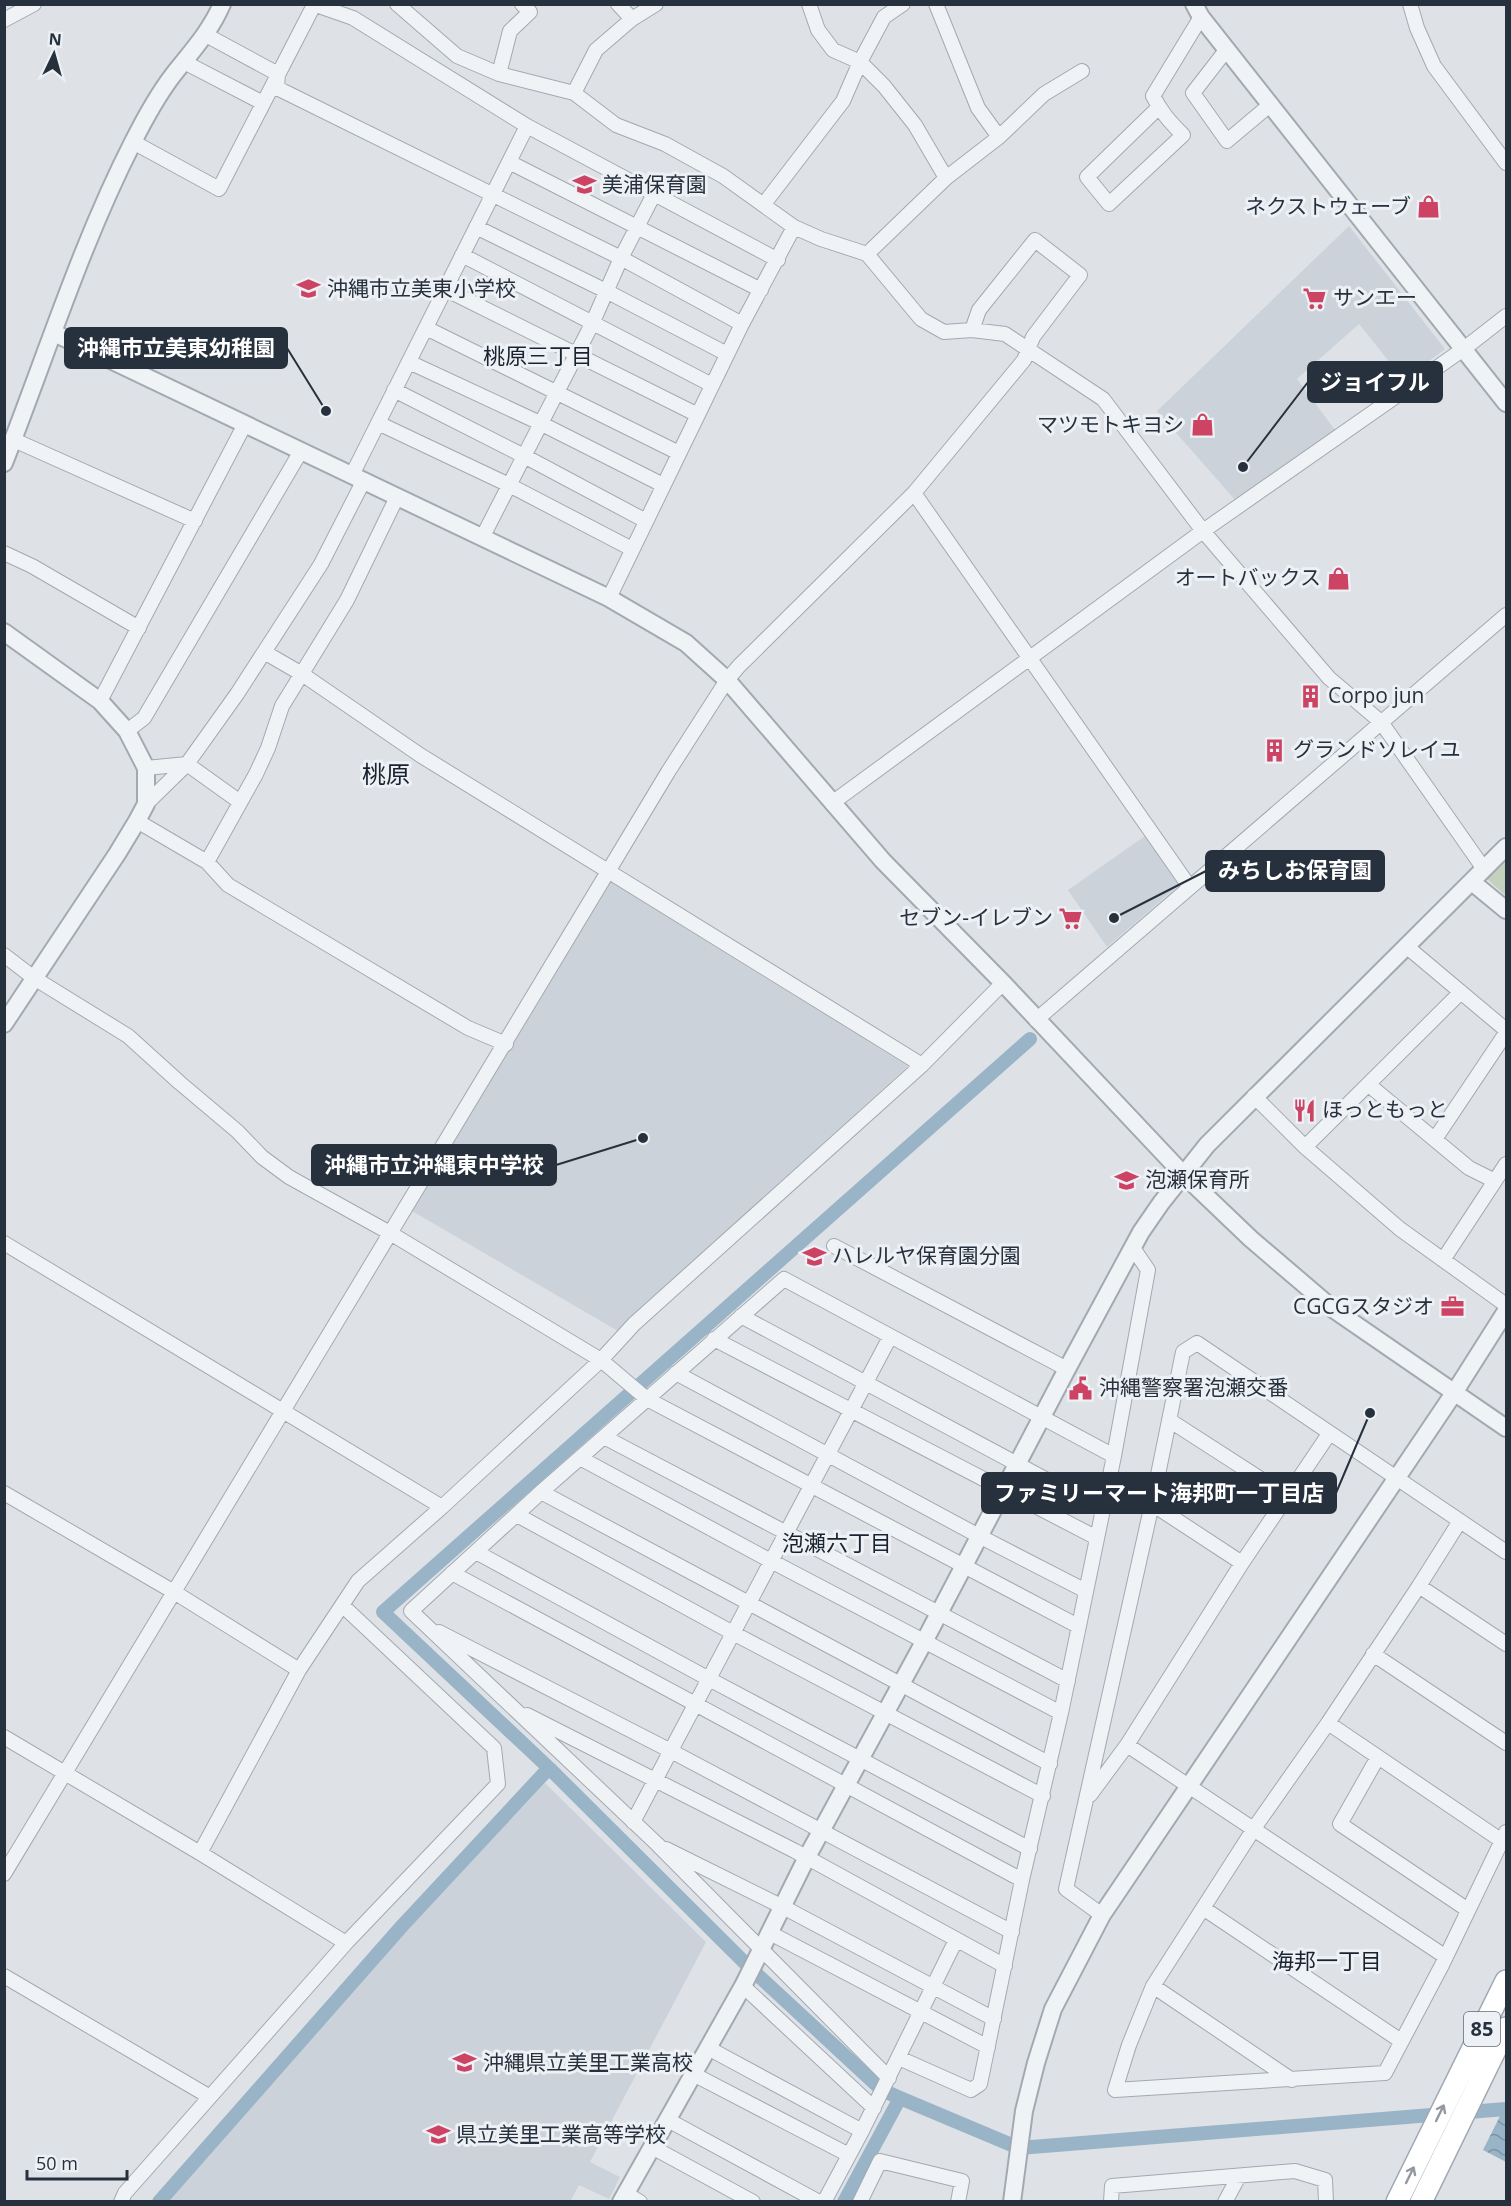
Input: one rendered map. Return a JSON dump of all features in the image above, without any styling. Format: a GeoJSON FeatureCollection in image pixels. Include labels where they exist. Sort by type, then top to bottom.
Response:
{"type":"FeatureCollection","features":[{"type":"Feature","properties":{"kind":"main road","name":"85"},"geometry":{"type":"LineString","coordinates":[[1397,2202],[1506,1982]]}},
{"type":"Feature","properties":{"kind":"main road","name":"85"},"geometry":{"type":"LineString","coordinates":[[1421,2202],[1506,2028]]}},
{"type":"Feature","properties":{"kind":"street"},"geometry":{"type":"LineString","coordinates":[[4,20],[34,4]]}},
{"type":"Feature","properties":{"kind":"street"},"geometry":{"type":"LineString","coordinates":[[4,463],[113,183],[152,105],[206,35],[222,4]]}},
{"type":"Feature","properties":{"kind":"street"},"geometry":{"type":"LineString","coordinates":[[397,4],[457,56],[499,74],[574,93],[616,125],[665,144],[723,176],[794,227],[820,239],[867,254],[921,319],[944,332],[972,330],[1005,334],[1103,399],[1203,531],[1329,678],[1381,722],[1484,869]]}},
{"type":"Feature","properties":{"kind":"street"},"geometry":{"type":"LineString","coordinates":[[499,74],[510,31],[530,12],[522,4]]}},
{"type":"Feature","properties":{"kind":"street"},"geometry":{"type":"LineString","coordinates":[[618,4],[632,19]]}},
{"type":"Feature","properties":{"kind":"street"},"geometry":{"type":"LineString","coordinates":[[574,93],[596,50],[632,19],[657,4]]}},
{"type":"Feature","properties":{"kind":"street"},"geometry":{"type":"LineString","coordinates":[[809,4],[818,30],[833,50],[860,62],[885,86],[915,125],[946,178]]}},
{"type":"Feature","properties":{"kind":"street"},"geometry":{"type":"LineString","coordinates":[[764,204],[843,101],[860,62],[884,17],[903,4]]}},
{"type":"Feature","properties":{"kind":"street"},"geometry":{"type":"LineString","coordinates":[[936,4],[978,108],[999,137]]}},
{"type":"Feature","properties":{"kind":"street"},"geometry":{"type":"LineString","coordinates":[[1410,4],[1417,28],[1434,66],[1506,163]]}},
{"type":"Feature","properties":{"kind":"street"},"geometry":{"type":"LineString","coordinates":[[133,142],[219,189],[313,5],[353,18],[527,126],[778,260]]}},
{"type":"Feature","properties":{"kind":"street"},"geometry":{"type":"LineString","coordinates":[[1159,107],[1087,177],[1109,204],[1183,135],[1162,114],[1159,107],[1153,96],[1198,11],[1506,403]]}},
{"type":"Feature","properties":{"kind":"street"},"geometry":{"type":"LineString","coordinates":[[206,35],[278,74]]}},
{"type":"Feature","properties":{"kind":"street"},"geometry":{"type":"LineString","coordinates":[[1227,49],[1193,93],[1227,141],[1271,104]]}},
{"type":"Feature","properties":{"kind":"street"},"geometry":{"type":"LineString","coordinates":[[184,62],[263,103]]}},
{"type":"Feature","properties":{"kind":"street"},"geometry":{"type":"LineString","coordinates":[[867,254],[946,178],[999,137],[1044,94],[1082,71]]}},
{"type":"Feature","properties":{"kind":"street"},"geometry":{"type":"LineString","coordinates":[[278,74],[277,88],[621,258],[742,324]]}},
{"type":"Feature","properties":{"kind":"street"},"geometry":{"type":"LineString","coordinates":[[4,1024],[117,854],[146,804],[187,764],[237,694],[321,564],[358,478],[378,423],[527,126]]}},
{"type":"Feature","properties":{"kind":"street"},"geometry":{"type":"LineString","coordinates":[[509,162],[761,290]]}},
{"type":"Feature","properties":{"kind":"street"},"geometry":{"type":"LineString","coordinates":[[482,538],[592,324],[621,258],[654,194]]}},
{"type":"Feature","properties":{"kind":"street"},"geometry":{"type":"LineString","coordinates":[[476,227],[728,354]]}},
{"type":"Feature","properties":{"kind":"street"},"geometry":{"type":"LineString","coordinates":[[609,598],[742,324],[794,227]]}},
{"type":"Feature","properties":{"kind":"street"},"geometry":{"type":"LineString","coordinates":[[4,1874],[668,772],[727,680],[914,493],[1024,360],[1033,337],[1080,275],[1035,240],[979,310],[972,330]]}},
{"type":"Feature","properties":{"kind":"street"},"geometry":{"type":"LineString","coordinates":[[462,255],[712,385]]}},
{"type":"Feature","properties":{"kind":"street"},"geometry":{"type":"LineString","coordinates":[[445,289],[698,414]]}},
{"type":"Feature","properties":{"kind":"street"},"geometry":{"type":"LineString","coordinates":[[832,803],[1203,531],[1465,348],[1506,315]]}},
{"type":"Feature","properties":{"kind":"street"},"geometry":{"type":"LineString","coordinates":[[426,327],[679,453]]}},
{"type":"Feature","properties":{"kind":"street"},"geometry":{"type":"LineString","coordinates":[[54,333],[609,598],[686,643],[727,680],[883,861],[1183,1174],[1251,1239],[1333,1309],[1506,1428]]}},
{"type":"Feature","properties":{"kind":"street"},"geometry":{"type":"LineString","coordinates":[[409,362],[540,423],[663,485]]}},
{"type":"Feature","properties":{"kind":"street"},"geometry":{"type":"LineString","coordinates":[[394,390],[646,521]]}},
{"type":"Feature","properties":{"kind":"street"},"geometry":{"type":"LineString","coordinates":[[378,423],[509,485],[632,549]]}},
{"type":"Feature","properties":{"kind":"street"},"geometry":{"type":"LineString","coordinates":[[99,701],[245,424]]}},
{"type":"Feature","properties":{"kind":"street"},"geometry":{"type":"LineString","coordinates":[[14,440],[195,521]]}},
{"type":"Feature","properties":{"kind":"street"},"geometry":{"type":"LineString","coordinates":[[127,731],[144,718],[301,451]]}},
{"type":"Feature","properties":{"kind":"street"},"geometry":{"type":"LineString","coordinates":[[914,493],[1190,886]]}},
{"type":"Feature","properties":{"kind":"street"},"geometry":{"type":"LineString","coordinates":[[207,862],[268,748],[282,706],[347,600],[398,497]]}},
{"type":"Feature","properties":{"kind":"street"},"geometry":{"type":"LineString","coordinates":[[4,553],[32,566],[139,628]]}},
{"type":"Feature","properties":{"kind":"street"},"geometry":{"type":"LineString","coordinates":[[1036,1020],[1506,615]]}},
{"type":"Feature","properties":{"kind":"street"},"geometry":{"type":"LineString","coordinates":[[4,632],[99,701],[127,731],[146,768],[146,804]]}},
{"type":"Feature","properties":{"kind":"street"},"geometry":{"type":"LineString","coordinates":[[264,652],[302,674],[420,755],[922,1065]]}},
{"type":"Feature","properties":{"kind":"street"},"geometry":{"type":"LineString","coordinates":[[146,768],[187,764],[240,802]]}},
{"type":"Feature","properties":{"kind":"street"},"geometry":{"type":"LineString","coordinates":[[136,821],[207,862],[228,885],[468,1028],[506,1044]]}},
{"type":"Feature","properties":{"kind":"street"},"geometry":{"type":"LineString","coordinates":[[629,2199],[652,2147],[743,1986],[820,1832],[886,1714],[1067,1369],[1133,1248],[1161,1203],[1207,1145],[1254,1096],[1506,847]]}},
{"type":"Feature","properties":{"kind":"street"},"geometry":{"type":"LineString","coordinates":[[1472,882],[1506,910]]}},
{"type":"Feature","properties":{"kind":"street"},"geometry":{"type":"LineString","coordinates":[[1406,946],[1506,1031],[1435,1139]]}},
{"type":"Feature","properties":{"kind":"street"},"geometry":{"type":"LineString","coordinates":[[4,955],[34,978],[128,1036],[237,1131],[262,1158],[280,1171],[390,1233],[601,1360],[647,1399],[1078,1626]]}},
{"type":"Feature","properties":{"kind":"street"},"geometry":{"type":"LineString","coordinates":[[200,1853],[299,1670],[358,1581],[601,1360],[634,1324],[922,1065],[1003,984]]}},
{"type":"Feature","properties":{"kind":"street"},"geometry":{"type":"LineString","coordinates":[[1305,1147],[1369,1086],[1461,992]]}},
{"type":"Feature","properties":{"kind":"street"},"geometry":{"type":"LineString","coordinates":[[1369,1086],[1469,1168],[1495,1181]]}},
{"type":"Feature","properties":{"kind":"street"},"geometry":{"type":"LineString","coordinates":[[1254,1096],[1305,1147],[1400,1229],[1506,1305]]}},
{"type":"Feature","properties":{"kind":"street"},"geometry":{"type":"LineString","coordinates":[[1443,1260],[1506,1164]]}},
{"type":"Feature","properties":{"kind":"street"},"geometry":{"type":"LineString","coordinates":[[4,1243],[442,1507]]}},
{"type":"Feature","properties":{"kind":"street"},"geometry":{"type":"LineString","coordinates":[[834,1246],[1067,1369]]}},
{"type":"Feature","properties":{"kind":"street"},"geometry":{"type":"LineString","coordinates":[[899,2058],[971,2090],[980,2084],[1022,1880],[1068,1681],[1114,1456],[1148,1270],[1133,1248]]}},
{"type":"Feature","properties":{"kind":"street"},"geometry":{"type":"LineString","coordinates":[[889,2078],[657,1844],[411,1611],[541,1492],[784,1279],[1114,1456]]}},
{"type":"Feature","properties":{"kind":"street"},"geometry":{"type":"LineString","coordinates":[[1012,2200],[1024,2111],[1053,2009],[1102,1915],[1454,1393],[1506,1311]]}},
{"type":"Feature","properties":{"kind":"street"},"geometry":{"type":"LineString","coordinates":[[741,1316],[1102,1510]]}},
{"type":"Feature","properties":{"kind":"street"},"geometry":{"type":"LineString","coordinates":[[633,1822],[890,1337]]}},
{"type":"Feature","properties":{"kind":"street"},"geometry":{"type":"LineString","coordinates":[[714,1340],[1097,1538]]}},
{"type":"Feature","properties":{"kind":"street"},"geometry":{"type":"LineString","coordinates":[[1102,1915],[1066,1889],[1152,1504],[1183,1352],[1197,1343],[1506,1552]]}},
{"type":"Feature","properties":{"kind":"street"},"geometry":{"type":"LineString","coordinates":[[676,1373],[1086,1591]]}},
{"type":"Feature","properties":{"kind":"street"},"geometry":{"type":"LineString","coordinates":[[1169,1420],[1287,1496]]}},
{"type":"Feature","properties":{"kind":"street"},"geometry":{"type":"LineString","coordinates":[[1086,1800],[1127,1745],[1242,1563],[1329,1434]]}},
{"type":"Feature","properties":{"kind":"street"},"geometry":{"type":"LineString","coordinates":[[604,1437],[1068,1681]]}},
{"type":"Feature","properties":{"kind":"street"},"geometry":{"type":"LineString","coordinates":[[580,1458],[1061,1713]]}},
{"type":"Feature","properties":{"kind":"street"},"geometry":{"type":"LineString","coordinates":[[541,1492],[1050,1764]]}},
{"type":"Feature","properties":{"kind":"street"},"geometry":{"type":"LineString","coordinates":[[4,1493],[174,1592],[299,1670]]}},
{"type":"Feature","properties":{"kind":"street"},"geometry":{"type":"LineString","coordinates":[[1152,1504],[1242,1563]]}},
{"type":"Feature","properties":{"kind":"street"},"geometry":{"type":"LineString","coordinates":[[517,1515],[733,1633],[1043,1796]]}},
{"type":"Feature","properties":{"kind":"street"},"geometry":{"type":"LineString","coordinates":[[1328,1723],[1504,1836],[1446,1957],[1385,2073],[1115,2090],[1129,2045],[1153,1986],[1253,1830],[1328,1723],[1460,1521]]}},
{"type":"Feature","properties":{"kind":"street"},"geometry":{"type":"LineString","coordinates":[[476,1552],[709,1679],[1030,1849]]}},
{"type":"Feature","properties":{"kind":"street"},"geometry":{"type":"LineString","coordinates":[[452,1573],[1022,1880]]}},
{"type":"Feature","properties":{"kind":"street"},"geometry":{"type":"LineString","coordinates":[[1419,1586],[1506,1644]]}},
{"type":"Feature","properties":{"kind":"street"},"geometry":{"type":"LineString","coordinates":[[121,2202],[125,2193],[346,1943],[498,1784],[494,1748],[342,1605]]}},
{"type":"Feature","properties":{"kind":"street"},"geometry":{"type":"LineString","coordinates":[[424,1624],[671,1751],[1012,1932]]}},
{"type":"Feature","properties":{"kind":"street"},"geometry":{"type":"LineString","coordinates":[[1373,1654],[1506,1743]]}},
{"type":"Feature","properties":{"kind":"street"},"geometry":{"type":"LineString","coordinates":[[515,1709],[807,1857],[1005,1966]]}},
{"type":"Feature","properties":{"kind":"street"},"geometry":{"type":"LineString","coordinates":[[4,1737],[346,1943]]}},
{"type":"Feature","properties":{"kind":"street"},"geometry":{"type":"LineString","coordinates":[[1127,1745],[1446,1957]]}},
{"type":"Feature","properties":{"kind":"street"},"geometry":{"type":"LineString","coordinates":[[1378,1757],[1340,1824],[1468,1910]]}},
{"type":"Feature","properties":{"kind":"street"},"geometry":{"type":"LineString","coordinates":[[657,1844],[783,1906],[994,2019]]}},
{"type":"Feature","properties":{"kind":"street"},"geometry":{"type":"LineString","coordinates":[[1203,1908],[1401,2041]]}},
{"type":"Feature","properties":{"kind":"street"},"geometry":{"type":"LineString","coordinates":[[770,1933],[988,2047]]}},
{"type":"Feature","properties":{"kind":"street"},"geometry":{"type":"LineString","coordinates":[[824,2202],[889,2078],[956,1940]]}},
{"type":"Feature","properties":{"kind":"street"},"geometry":{"type":"LineString","coordinates":[[4,1976],[210,2097]]}},
{"type":"Feature","properties":{"kind":"street"},"geometry":{"type":"LineString","coordinates":[[743,1986],[873,2108]]}},
{"type":"Feature","properties":{"kind":"street"},"geometry":{"type":"LineString","coordinates":[[1153,1986],[1292,2080]]}},
{"type":"Feature","properties":{"kind":"street"},"geometry":{"type":"LineString","coordinates":[[708,2048],[862,2131]]}},
{"type":"Feature","properties":{"kind":"street"},"geometry":{"type":"LineString","coordinates":[[693,2074],[849,2155]]}},
{"type":"Feature","properties":{"kind":"street"},"geometry":{"type":"LineString","coordinates":[[668,2120],[819,2202]]}},
{"type":"Feature","properties":{"kind":"street"},"geometry":{"type":"LineString","coordinates":[[652,2147],[753,2202]]}},
{"type":"Feature","properties":{"kind":"street"},"geometry":{"type":"LineString","coordinates":[[860,2202],[880,2162],[962,2181],[958,2202]]}},
{"type":"Feature","properties":{"kind":"street"},"geometry":{"type":"LineString","coordinates":[[1112,2202],[1112,2187],[1295,2171],[1324,2180],[1326,2202]]}},
{"type":"Feature","properties":{"kind":"street"},"geometry":{"type":"LineString","coordinates":[[1225,2202],[1239,2176]]}},
{"type":"Feature","properties":{"kind":"shaded area"},"geometry":{"type":"Polygon","coordinates":[[[1349,226],[1445,349],[1404,380],[1359,324],[1297,379],[1335,430],[1236,501],[1157,411],[1349,226]]]}},
{"type":"Feature","properties":{"kind":"shaded area"},"geometry":{"type":"Polygon","coordinates":[[[1145,836],[1179,885],[1107,947],[1068,890],[1145,836]]]}},
{"type":"Feature","properties":{"kind":"shaded area"},"geometry":{"type":"Polygon","coordinates":[[[611,882],[908,1066],[618,1331],[412,1211],[611,882]]]}},
{"type":"Feature","properties":{"kind":"shaded area","name":"沖縄県立美里工業高校"},"geometry":{"type":"Polygon","coordinates":[[[545,1783],[706,1942],[590,2162],[620,2177],[609,2199],[579,2185],[570,2202],[168,2201],[189,2174],[375,1964],[545,1783]]]}},
{"type":"Feature","properties":{"kind":"green space"},"geometry":{"type":"Polygon","coordinates":[[[1506,862],[1506,896],[1487,879],[1506,862]]]}},
{"type":"Feature","properties":{"kind":"water"},"geometry":{"type":"Polygon","coordinates":[[[1506,2104],[1506,2162],[1483,2150],[1506,2104]]]}},
{"type":"Feature","properties":{"kind":"waterway"},"geometry":{"type":"LineString","coordinates":[[1030,1039],[383,1612],[549,1768],[748,1966],[882,2090],[900,2098],[1019,2148],[1506,2109]]}},
{"type":"Feature","properties":{"kind":"waterway"},"geometry":{"type":"LineString","coordinates":[[159,2202],[402,1926],[549,1768]]}},
{"type":"Feature","properties":{"kind":"waterway"},"geometry":{"type":"LineString","coordinates":[[844,2202],[900,2098]]}},
{"type":"Feature","properties":{"kind":"place","name":"美浦保育園"},"geometry":{"type":"Point","coordinates":[584,185]}},
{"type":"Feature","properties":{"kind":"place","name":"ネクストウェーブ"},"geometry":{"type":"Point","coordinates":[1429,207]}},
{"type":"Feature","properties":{"kind":"place","name":"沖縄市立美東小学校"},"geometry":{"type":"Point","coordinates":[309,289]}},
{"type":"Feature","properties":{"kind":"place","name":"サンエー"},"geometry":{"type":"Point","coordinates":[1315,298]}},
{"type":"Feature","properties":{"kind":"place","name":"沖縄市立美東幼稚園"},"geometry":{"type":"Point","coordinates":[326,411]}},
{"type":"Feature","properties":{"kind":"place","name":"マツモトキヨシ"},"geometry":{"type":"Point","coordinates":[1202,425]}},
{"type":"Feature","properties":{"kind":"place","name":"ジョイフル"},"geometry":{"type":"Point","coordinates":[1243,467]}},
{"type":"Feature","properties":{"kind":"place","name":"オートバックス"},"geometry":{"type":"Point","coordinates":[1339,578]}},
{"type":"Feature","properties":{"kind":"place","name":"Corpo jun"},"geometry":{"type":"Point","coordinates":[1310,696]}},
{"type":"Feature","properties":{"kind":"place","name":"グランドソレイユ"},"geometry":{"type":"Point","coordinates":[1275,750]}},
{"type":"Feature","properties":{"kind":"place","name":"セブン-イレブン"},"geometry":{"type":"Point","coordinates":[1071,918]}},
{"type":"Feature","properties":{"kind":"place","name":"みちしお保育園"},"geometry":{"type":"Point","coordinates":[1114,918]}},
{"type":"Feature","properties":{"kind":"place","name":"ほっともっと"},"geometry":{"type":"Point","coordinates":[1304,1110]}},
{"type":"Feature","properties":{"kind":"place","name":"沖縄市立沖縄東中学校"},"geometry":{"type":"Point","coordinates":[643,1138]}},
{"type":"Feature","properties":{"kind":"place","name":"泡瀬保育所"},"geometry":{"type":"Point","coordinates":[1127,1180]}},
{"type":"Feature","properties":{"kind":"place","name":"ハレルヤ保育園分園"},"geometry":{"type":"Point","coordinates":[814,1256]}},
{"type":"Feature","properties":{"kind":"place","name":"CGCGスタジオ"},"geometry":{"type":"Point","coordinates":[1452,1307]}},
{"type":"Feature","properties":{"kind":"place","name":"沖縄警察署泡瀬交番"},"geometry":{"type":"Point","coordinates":[1081,1388]}},
{"type":"Feature","properties":{"kind":"place","name":"ファミリーマート海邦町一丁目店"},"geometry":{"type":"Point","coordinates":[1370,1413]}},
{"type":"Feature","properties":{"kind":"place","name":"沖縄県立美里工業高校"},"geometry":{"type":"Point","coordinates":[465,2063]}},
{"type":"Feature","properties":{"kind":"place","name":"県立美里工業高等学校"},"geometry":{"type":"Point","coordinates":[438,2135]}},
{"type":"Feature","properties":{"kind":"district","name":"桃原三丁目"},"geometry":{"type":"Point","coordinates":[538,356]}},
{"type":"Feature","properties":{"kind":"district","name":"桃原"},"geometry":{"type":"Point","coordinates":[386,775]}},
{"type":"Feature","properties":{"kind":"district","name":"泡瀬六丁目"},"geometry":{"type":"Point","coordinates":[837,1543]}},
{"type":"Feature","properties":{"kind":"district","name":"海邦一丁目"},"geometry":{"type":"Point","coordinates":[1327,1961]}}]}
